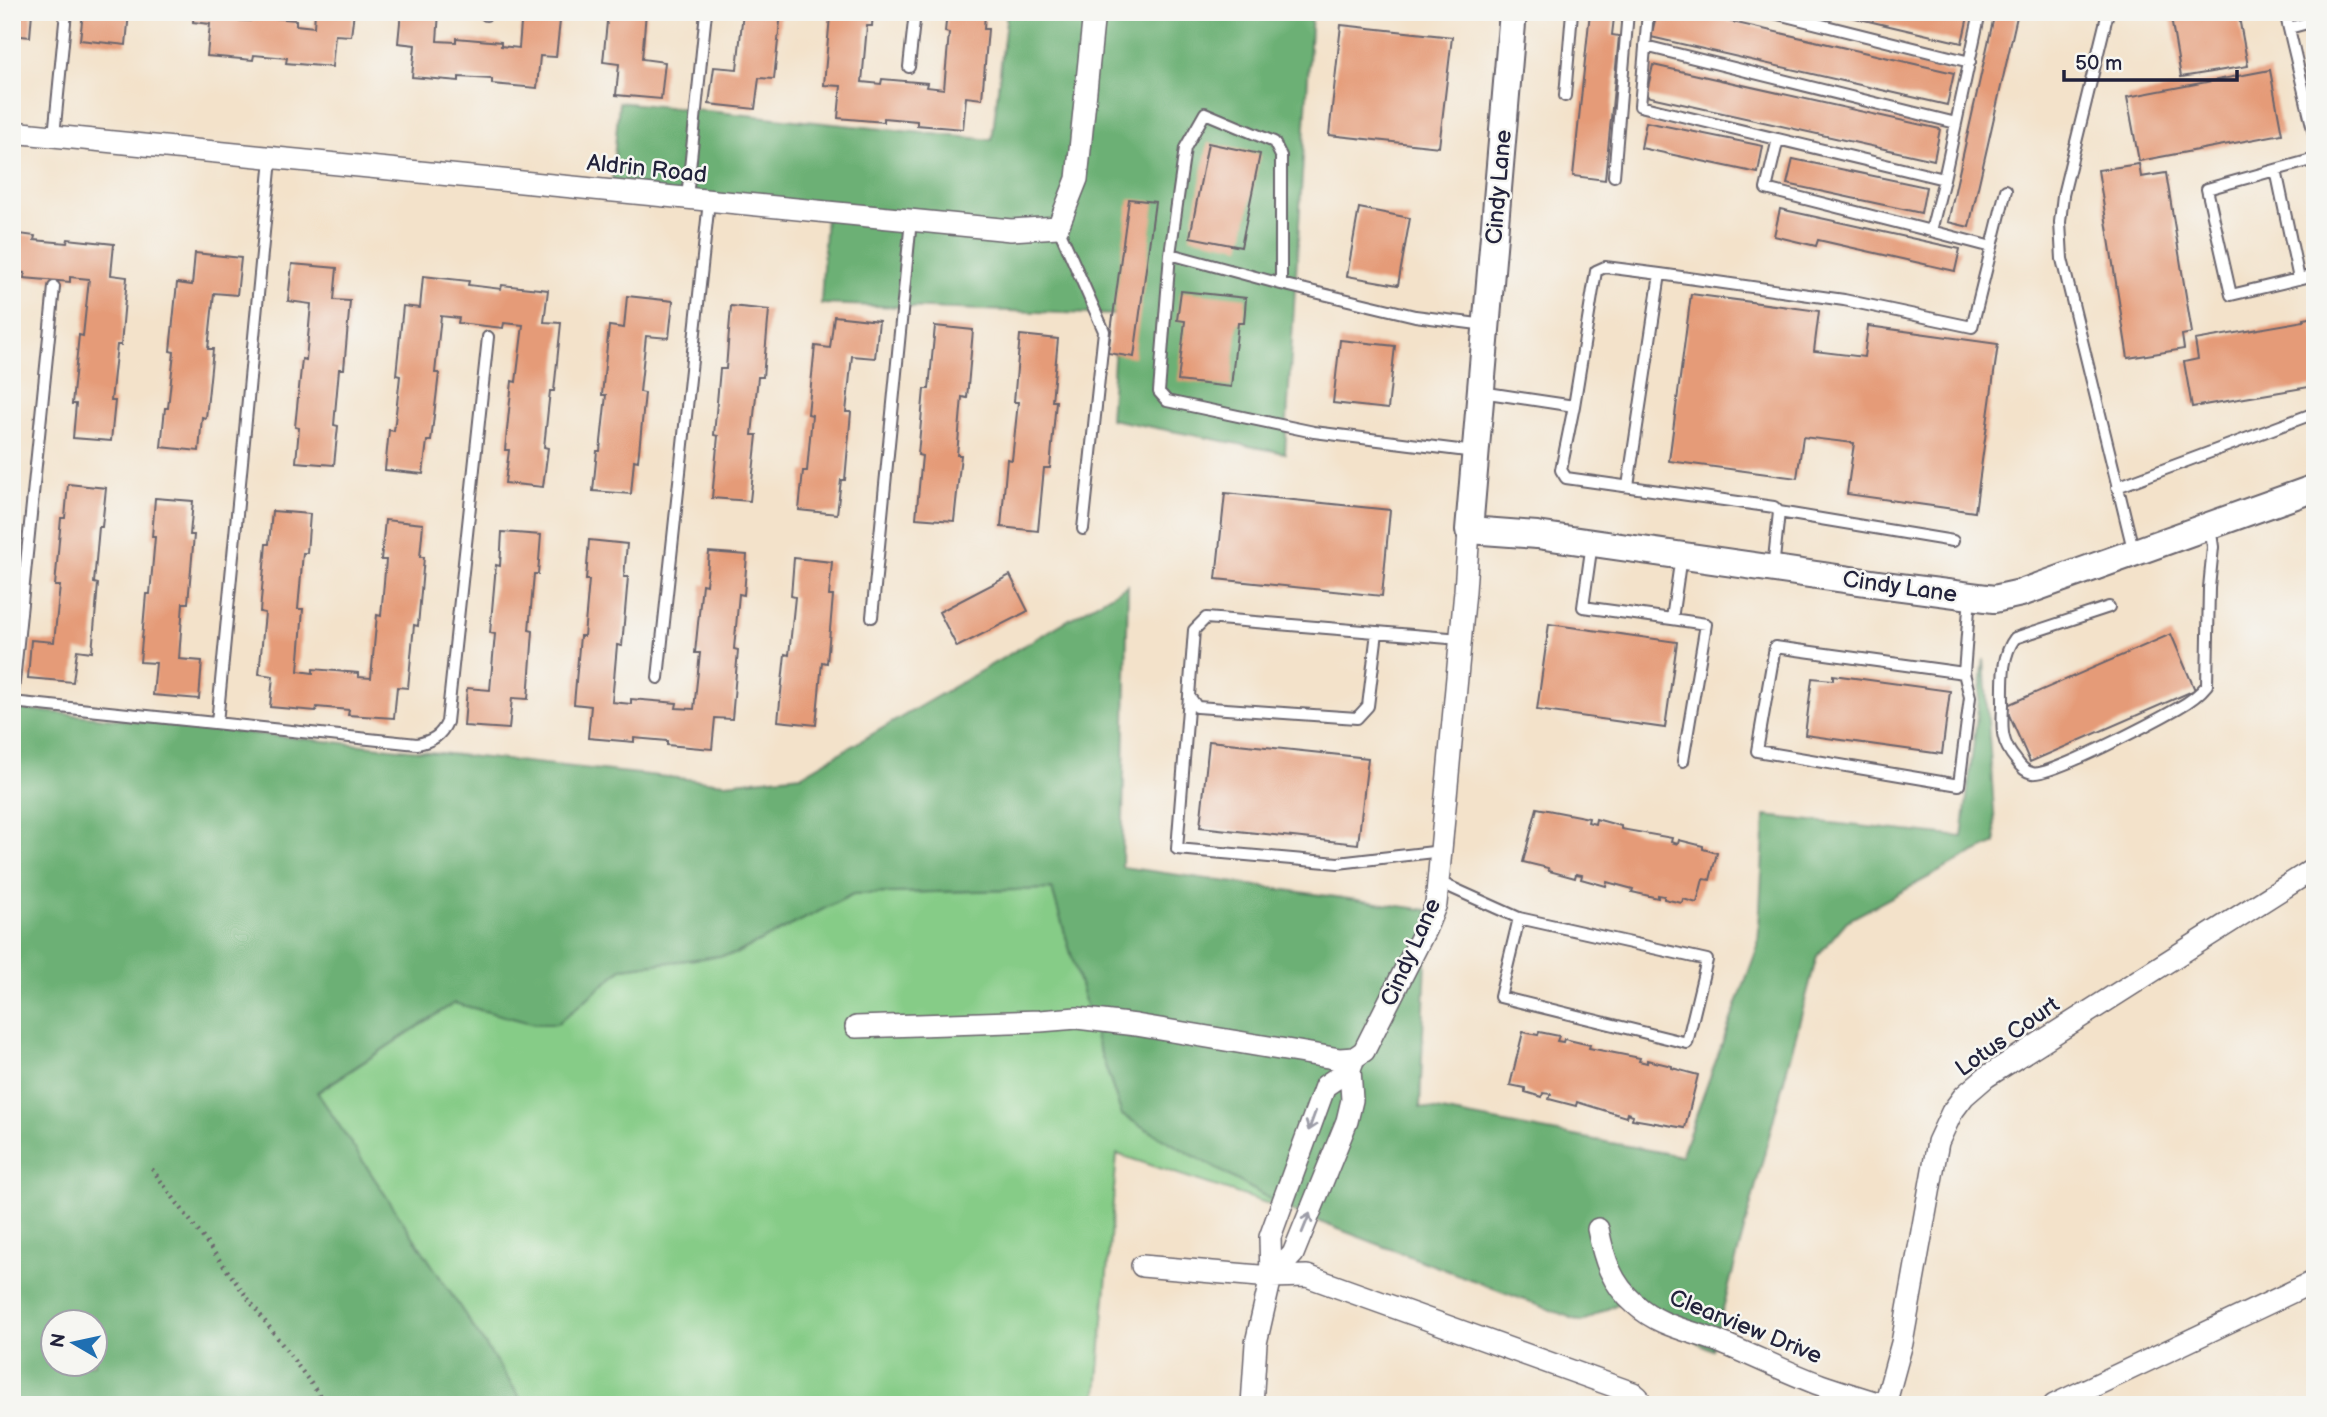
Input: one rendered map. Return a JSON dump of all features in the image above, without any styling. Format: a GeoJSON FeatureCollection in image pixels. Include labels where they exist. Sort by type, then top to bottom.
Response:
{"type":"FeatureCollection","features":[{"type":"Feature","properties":{"kind":"street"},"geometry":{"type":"LineString","coordinates":[[1058,227],[1077,179],[1094,12]]}},
{"type":"Feature","properties":{"kind":"street","name":"Cindy Lane"},"geometry":{"type":"LineString","coordinates":[[1252,1405],[1256,1343],[1271,1276],[1270,1237],[1325,1086],[1348,1062],[1364,1051],[1436,904],[1461,639],[1513,12]]}},
{"type":"Feature","properties":{"kind":"street","name":"Aldrin Road"},"geometry":{"type":"LineString","coordinates":[[12,132],[1011,230],[1058,227]]}},
{"type":"Feature","properties":{"kind":"street","name":"Cindy Lane"},"geometry":{"type":"LineString","coordinates":[[1469,530],[1537,535],[1994,598],[2021,593],[2315,488]]}},
{"type":"Feature","properties":{"kind":"street","name":"Lotus Court"},"geometry":{"type":"LineString","coordinates":[[1884,1405],[1902,1343],[1934,1157],[1944,1126],[1965,1096],[1986,1077],[2315,868]]}},
{"type":"Feature","properties":{"kind":"street"},"geometry":{"type":"LineString","coordinates":[[856,1027],[1077,1018],[1136,1025],[1348,1062],[1352,1100],[1347,1121],[1293,1254],[1271,1276]]}},
{"type":"Feature","properties":{"kind":"street","name":"Clearview Drive"},"geometry":{"type":"LineString","coordinates":[[1598,1229],[1603,1258],[1616,1284],[1635,1305],[1655,1319],[1714,1340],[1822,1385],[1884,1405]]}},
{"type":"Feature","properties":{"kind":"street"},"geometry":{"type":"LineString","coordinates":[[1142,1266],[1271,1276],[1307,1276],[1633,1393],[1638,1397],[1640,1405]]}},
{"type":"Feature","properties":{"kind":"street"},"geometry":{"type":"LineString","coordinates":[[2054,1405],[2315,1281]]}},
{"type":"Feature","properties":{"kind":"lane"},"geometry":{"type":"LineString","coordinates":[[54,136],[66,12]]}},
{"type":"Feature","properties":{"kind":"lane"},"geometry":{"type":"LineString","coordinates":[[658,678],[698,199],[706,12]]}},
{"type":"Feature","properties":{"kind":"lane"},"geometry":{"type":"LineString","coordinates":[[909,67],[915,12]]}},
{"type":"Feature","properties":{"kind":"lane"},"geometry":{"type":"LineString","coordinates":[[1565,96],[1573,12]]}},
{"type":"Feature","properties":{"kind":"lane"},"geometry":{"type":"LineString","coordinates":[[1614,176],[1628,12]]}},
{"type":"Feature","properties":{"kind":"lane"},"geometry":{"type":"LineString","coordinates":[[1648,12],[1640,106],[1944,179]]}},
{"type":"Feature","properties":{"kind":"lane"},"geometry":{"type":"LineString","coordinates":[[1770,12],[1970,62]]}},
{"type":"Feature","properties":{"kind":"lane"},"geometry":{"type":"LineString","coordinates":[[1931,230],[1980,12]]}},
{"type":"Feature","properties":{"kind":"lane"},"geometry":{"type":"LineString","coordinates":[[2108,12],[2063,195],[2060,222],[2062,259],[2134,553]]}},
{"type":"Feature","properties":{"kind":"lane"},"geometry":{"type":"LineString","coordinates":[[2285,12],[2309,89],[2315,138]]}},
{"type":"Feature","properties":{"kind":"lane"},"geometry":{"type":"LineString","coordinates":[[2289,28],[2315,21]]}},
{"type":"Feature","properties":{"kind":"lane"},"geometry":{"type":"LineString","coordinates":[[1645,46],[1956,123]]}},
{"type":"Feature","properties":{"kind":"lane"},"geometry":{"type":"LineString","coordinates":[[1281,284],[1281,156],[1278,148],[1274,142],[1205,113],[1185,148],[1170,254],[1159,392],[1167,401],[1314,432],[1475,452]]}},
{"type":"Feature","properties":{"kind":"lane"},"geometry":{"type":"LineString","coordinates":[[1778,139],[1766,189],[1992,247]]}},
{"type":"Feature","properties":{"kind":"lane"},"geometry":{"type":"LineString","coordinates":[[217,723],[271,159]]}},
{"type":"Feature","properties":{"kind":"lane"},"geometry":{"type":"LineString","coordinates":[[2315,159],[2207,189],[2231,295],[2315,275]]}},
{"type":"Feature","properties":{"kind":"lane"},"geometry":{"type":"LineString","coordinates":[[2276,170],[2299,279]]}},
{"type":"Feature","properties":{"kind":"lane"},"geometry":{"type":"LineString","coordinates":[[1953,541],[1779,512],[1774,507],[1566,478],[1561,470],[1596,271],[1605,267],[1844,300],[1972,327],[2006,190]]}},
{"type":"Feature","properties":{"kind":"lane"},"geometry":{"type":"LineString","coordinates":[[872,617],[911,220]]}},
{"type":"Feature","properties":{"kind":"lane"},"geometry":{"type":"LineString","coordinates":[[1058,227],[1104,331],[1083,529]]}},
{"type":"Feature","properties":{"kind":"lane"},"geometry":{"type":"LineString","coordinates":[[1170,254],[1415,316],[1486,325]]}},
{"type":"Feature","properties":{"kind":"lane"},"geometry":{"type":"LineString","coordinates":[[1628,486],[1660,274]]}},
{"type":"Feature","properties":{"kind":"lane"},"geometry":{"type":"LineString","coordinates":[[54,287],[12,702],[417,744],[432,741],[443,732],[447,722],[488,337]]}},
{"type":"Feature","properties":{"kind":"lane"},"geometry":{"type":"LineString","coordinates":[[1481,392],[1574,406]]}},
{"type":"Feature","properties":{"kind":"lane"},"geometry":{"type":"LineString","coordinates":[[2117,487],[2315,413]]}},
{"type":"Feature","properties":{"kind":"lane"},"geometry":{"type":"LineString","coordinates":[[1773,569],[1779,512]]}},
{"type":"Feature","properties":{"kind":"lane"},"geometry":{"type":"LineString","coordinates":[[2109,607],[2015,638],[2009,645],[2004,668],[2002,732],[2006,748],[2025,771],[2035,775],[2047,772],[2080,757],[2178,708],[2207,685],[2209,588],[2213,547],[2210,526]]}},
{"type":"Feature","properties":{"kind":"lane"},"geometry":{"type":"LineString","coordinates":[[1592,543],[1583,607],[1706,624],[1683,761]]}},
{"type":"Feature","properties":{"kind":"lane"},"geometry":{"type":"LineString","coordinates":[[1672,619],[1681,555]]}},
{"type":"Feature","properties":{"kind":"lane"},"geometry":{"type":"LineString","coordinates":[[1964,673],[1775,647],[1758,751],[1959,785],[1970,697],[1964,673],[1970,596]]}},
{"type":"Feature","properties":{"kind":"lane"},"geometry":{"type":"LineString","coordinates":[[1442,852],[1338,863],[1177,849],[1194,630],[1206,618],[1461,639]]}},
{"type":"Feature","properties":{"kind":"lane"},"geometry":{"type":"LineString","coordinates":[[1189,696],[1197,707],[1357,718],[1368,706],[1377,632]]}},
{"type":"Feature","properties":{"kind":"lane"},"geometry":{"type":"LineString","coordinates":[[1439,882],[1520,918],[1707,961],[1687,1043],[1500,997],[1520,918]]}},
{"type":"Feature","properties":{"kind":"path"},"geometry":{"type":"LineString","coordinates":[[152,1169],[327,1405]]}},
{"type":"Feature","properties":{"kind":"green space"},"geometry":{"type":"Polygon","coordinates":[[[1007,12],[1312,12],[1285,453],[1110,419],[1117,315],[821,304],[826,212],[611,194],[619,102],[992,140],[1007,12]]]}},
{"type":"Feature","properties":{"kind":"green space"},"geometry":{"type":"Polygon","coordinates":[[[1128,585],[1122,867],[1428,910],[1420,1107],[1681,1156],[1758,946],[1765,816],[1962,837],[1984,659],[1996,843],[1847,921],[1817,956],[1712,1350],[1621,1302],[1582,1322],[1291,1211],[1122,1115],[1096,1039],[1052,889],[853,894],[735,954],[623,968],[557,1024],[535,1024],[454,1003],[317,1092],[525,1405],[12,1405],[12,708],[725,783],[802,775],[1128,585]]]}},
{"type":"Feature","properties":{"kind":"green space"},"geometry":{"type":"Polygon","coordinates":[[[1052,889],[1096,1039],[1122,1115],[1291,1211],[1117,1154],[1096,1405],[525,1405],[317,1093],[454,1003],[535,1024],[557,1024],[623,968],[735,954],[853,894],[1052,889]]]}},
{"type":"Feature","properties":{"kind":"building"},"geometry":{"type":"Polygon","coordinates":[[[12,12],[32,12],[30,37],[12,35],[12,12]]]}},
{"type":"Feature","properties":{"kind":"building"},"geometry":{"type":"Polygon","coordinates":[[[83,12],[129,12],[126,45],[80,40],[83,12]]]}},
{"type":"Feature","properties":{"kind":"building"},"geometry":{"type":"Polygon","coordinates":[[[194,12],[232,12],[232,20],[250,21],[251,16],[296,20],[296,25],[314,27],[315,12],[354,12],[351,36],[335,35],[332,67],[286,63],[287,58],[254,55],[253,60],[207,56],[210,24],[193,22],[194,12]]]}},
{"type":"Feature","properties":{"kind":"building"},"geometry":{"type":"Polygon","coordinates":[[[401,12],[439,12],[437,41],[456,42],[456,38],[501,42],[501,46],[519,48],[522,12],[561,12],[556,57],[540,56],[537,88],[492,84],[492,79],[459,77],[459,81],[412,77],[415,45],[398,43],[401,12]]]}},
{"type":"Feature","properties":{"kind":"building"},"geometry":{"type":"Polygon","coordinates":[[[608,12],[646,12],[642,59],[665,62],[661,99],[616,95],[619,64],[603,62],[608,12]]]}},
{"type":"Feature","properties":{"kind":"building"},"geometry":{"type":"Polygon","coordinates":[[[743,12],[781,12],[774,79],[759,78],[755,109],[709,104],[714,67],[737,69],[743,12]]]}},
{"type":"Feature","properties":{"kind":"building"},"geometry":{"type":"Polygon","coordinates":[[[834,12],[873,12],[872,26],[867,26],[862,82],[881,84],[882,79],[927,83],[926,87],[944,89],[949,33],[945,32],[947,12],[985,12],[984,29],[988,29],[982,99],[966,97],[963,129],[917,125],[917,121],[884,118],[884,122],[838,118],[841,86],[824,85],[830,16],[834,17],[834,12]]]}},
{"type":"Feature","properties":{"kind":"building"},"geometry":{"type":"Polygon","coordinates":[[[1590,12],[1620,12],[1620,19],[1614,18],[1612,35],[1619,36],[1605,180],[1573,176],[1590,12]]]}},
{"type":"Feature","properties":{"kind":"building"},"geometry":{"type":"Polygon","coordinates":[[[1657,12],[1689,12],[1954,73],[1947,105],[1651,37],[1657,12]]]}},
{"type":"Feature","properties":{"kind":"building"},"geometry":{"type":"Polygon","coordinates":[[[1830,12],[1969,12],[1962,43],[1830,12]]]}},
{"type":"Feature","properties":{"kind":"building"},"geometry":{"type":"Polygon","coordinates":[[[1995,12],[2018,12],[1969,227],[1948,222],[1995,12]]]}},
{"type":"Feature","properties":{"kind":"building"},"geometry":{"type":"Polygon","coordinates":[[[2170,12],[2238,12],[2248,66],[2181,77],[2170,12]]]}},
{"type":"Feature","properties":{"kind":"building"},"geometry":{"type":"Polygon","coordinates":[[[1341,25],[1452,37],[1439,147],[1329,135],[1341,25]]]}},
{"type":"Feature","properties":{"kind":"building"},"geometry":{"type":"Polygon","coordinates":[[[1653,65],[1940,129],[1934,160],[1646,96],[1653,65]]]}},
{"type":"Feature","properties":{"kind":"building"},"geometry":{"type":"Polygon","coordinates":[[[2270,70],[2282,134],[2139,161],[2127,97],[2270,70]]]}},
{"type":"Feature","properties":{"kind":"building"},"geometry":{"type":"Polygon","coordinates":[[[1646,122],[1763,146],[1758,173],[1641,148],[1646,122]]]}},
{"type":"Feature","properties":{"kind":"building"},"geometry":{"type":"Polygon","coordinates":[[[1208,143],[1260,154],[1241,247],[1190,237],[1208,143]]]}},
{"type":"Feature","properties":{"kind":"building"},"geometry":{"type":"Polygon","coordinates":[[[1793,159],[1926,187],[1921,213],[1787,184],[1793,159]]]}},
{"type":"Feature","properties":{"kind":"building"},"geometry":{"type":"Polygon","coordinates":[[[2139,164],[2141,177],[2166,173],[2192,333],[2182,335],[2184,349],[2128,358],[2098,170],[2139,164]]]}},
{"type":"Feature","properties":{"kind":"building"},"geometry":{"type":"Polygon","coordinates":[[[1129,199],[1155,202],[1134,357],[1108,353],[1129,199]]]}},
{"type":"Feature","properties":{"kind":"building"},"geometry":{"type":"Polygon","coordinates":[[[1359,208],[1410,218],[1398,285],[1347,276],[1359,208]]]}},
{"type":"Feature","properties":{"kind":"building"},"geometry":{"type":"Polygon","coordinates":[[[1780,209],[1960,249],[1955,271],[1818,240],[1816,246],[1774,236],[1780,209]]]}},
{"type":"Feature","properties":{"kind":"building"},"geometry":{"type":"Polygon","coordinates":[[[12,233],[35,236],[34,240],[67,243],[68,239],[114,244],[111,275],[127,277],[121,345],[117,345],[111,401],[115,401],[111,441],[73,438],[76,404],[72,404],[79,335],[83,336],[89,279],[70,277],[70,282],[24,278],[25,273],[12,272],[12,233]]]}},
{"type":"Feature","properties":{"kind":"building"},"geometry":{"type":"Polygon","coordinates":[[[195,253],[241,258],[237,295],[214,293],[208,349],[213,349],[206,418],[202,417],[199,451],[161,447],[174,352],[170,351],[177,283],[192,285],[195,253]]]}},
{"type":"Feature","properties":{"kind":"building"},"geometry":{"type":"Polygon","coordinates":[[[292,264],[337,268],[334,300],[350,301],[344,369],[339,369],[334,465],[296,462],[299,428],[295,427],[302,359],[306,360],[311,304],[288,301],[292,264]]]}},
{"type":"Feature","properties":{"kind":"building"},"geometry":{"type":"Polygon","coordinates":[[[423,276],[469,281],[468,285],[501,289],[502,285],[548,290],[544,322],[561,323],[554,391],[550,391],[544,447],[548,448],[543,487],[505,483],[509,450],[505,450],[512,381],[516,382],[523,325],[504,323],[503,328],[458,323],[459,318],[441,316],[435,373],[439,373],[431,441],[427,441],[423,474],[385,470],[389,430],[394,431],[403,306],[420,308],[423,276]]]}},
{"type":"Feature","properties":{"kind":"building"},"geometry":{"type":"Polygon","coordinates":[[[1181,291],[1246,298],[1244,323],[1238,323],[1231,387],[1178,381],[1185,321],[1177,320],[1181,291]]]}},
{"type":"Feature","properties":{"kind":"building"},"geometry":{"type":"Polygon","coordinates":[[[1691,294],[1819,311],[1814,351],[1864,357],[1868,326],[1998,344],[1975,512],[1847,494],[1854,443],[1803,437],[1797,478],[1669,461],[1691,294]]]}},
{"type":"Feature","properties":{"kind":"building"},"geometry":{"type":"Polygon","coordinates":[[[627,296],[673,301],[669,338],[646,336],[640,392],[645,393],[638,461],[634,460],[631,494],[593,491],[606,395],[602,395],[609,326],[624,328],[627,296]]]}},
{"type":"Feature","properties":{"kind":"building"},"geometry":{"type":"Polygon","coordinates":[[[731,306],[769,310],[763,377],[758,377],[752,435],[757,435],[750,501],[712,498],[718,436],[714,435],[720,369],[726,369],[731,306]]]}},
{"type":"Feature","properties":{"kind":"building"},"geometry":{"type":"Polygon","coordinates":[[[834,316],[879,321],[875,358],[852,356],[846,412],[851,412],[845,480],[841,480],[837,514],[799,510],[803,471],[807,471],[812,415],[808,414],[815,346],[830,348],[834,316]]]}},
{"type":"Feature","properties":{"kind":"building"},"geometry":{"type":"Polygon","coordinates":[[[2315,317],[2315,386],[2192,407],[2184,362],[2198,359],[2195,340],[2315,317]]]}},
{"type":"Feature","properties":{"kind":"building"},"geometry":{"type":"Polygon","coordinates":[[[935,326],[973,330],[967,398],[962,397],[957,455],[961,455],[954,521],[916,518],[922,456],[918,455],[924,389],[929,389],[935,326]]]}},
{"type":"Feature","properties":{"kind":"building"},"geometry":{"type":"Polygon","coordinates":[[[1020,335],[1058,339],[1052,401],[1056,401],[1050,468],[1044,468],[1038,531],[1001,527],[1007,459],[1012,460],[1018,402],[1014,402],[1020,335]]]}},
{"type":"Feature","properties":{"kind":"building"},"geometry":{"type":"Polygon","coordinates":[[[1340,340],[1395,346],[1388,409],[1333,403],[1340,340]]]}},
{"type":"Feature","properties":{"kind":"building"},"geometry":{"type":"Polygon","coordinates":[[[68,484],[106,488],[94,583],[98,584],[92,652],[77,650],[73,682],[28,678],[31,640],[54,642],[60,586],[55,586],[61,518],[65,518],[68,484]]]}},
{"type":"Feature","properties":{"kind":"building"},"geometry":{"type":"Polygon","coordinates":[[[1225,493],[1390,510],[1382,596],[1216,579],[1225,493]]]}},
{"type":"Feature","properties":{"kind":"building"},"geometry":{"type":"Polygon","coordinates":[[[155,498],[193,501],[190,535],[194,535],[188,603],[183,603],[179,659],[202,661],[199,699],[153,695],[156,663],[140,662],[146,594],[150,594],[155,498]]]}},
{"type":"Feature","properties":{"kind":"building"},"geometry":{"type":"Polygon","coordinates":[[[272,511],[310,514],[298,609],[303,609],[298,671],[313,673],[313,669],[358,673],[358,677],[371,678],[377,615],[381,616],[386,560],[381,560],[385,520],[423,524],[420,557],[424,557],[418,626],[414,625],[408,688],[397,687],[394,718],[348,715],[349,710],[317,707],[316,711],[270,707],[273,676],[259,674],[265,613],[260,612],[272,511]]]}},
{"type":"Feature","properties":{"kind":"building"},"geometry":{"type":"Polygon","coordinates":[[[502,532],[541,535],[529,630],[533,631],[528,699],[512,698],[509,729],[464,726],[467,688],[490,690],[495,634],[490,633],[502,532]]]}},
{"type":"Feature","properties":{"kind":"building"},"geometry":{"type":"Polygon","coordinates":[[[589,540],[627,544],[624,577],[628,577],[622,646],[617,645],[612,702],[631,704],[631,699],[677,703],[676,708],[694,709],[700,653],[695,653],[702,584],[706,585],[709,552],[747,555],[744,595],[739,594],[734,649],[738,650],[732,719],[715,718],[712,749],[667,745],[667,741],[634,738],[634,742],[588,738],[591,706],[574,704],[580,636],[584,636],[589,540]]]}},
{"type":"Feature","properties":{"kind":"building"},"geometry":{"type":"Polygon","coordinates":[[[794,558],[832,562],[829,596],[833,596],[827,663],[822,662],[816,725],[778,721],[785,654],[789,655],[795,597],[791,596],[794,558]]]}},
{"type":"Feature","properties":{"kind":"building"},"geometry":{"type":"Polygon","coordinates":[[[1010,575],[1028,611],[957,647],[939,612],[1010,575]]]}},
{"type":"Feature","properties":{"kind":"building"},"geometry":{"type":"Polygon","coordinates":[[[1549,624],[1677,642],[1665,728],[1537,710],[1549,624]]]}},
{"type":"Feature","properties":{"kind":"building"},"geometry":{"type":"Polygon","coordinates":[[[2171,634],[2195,690],[2030,762],[2005,706],[2171,634]]]}},
{"type":"Feature","properties":{"kind":"building"},"geometry":{"type":"Polygon","coordinates":[[[1833,675],[1950,691],[1942,754],[1805,735],[1812,678],[1833,680],[1833,675]]]}},
{"type":"Feature","properties":{"kind":"building"},"geometry":{"type":"Polygon","coordinates":[[[1209,741],[1368,758],[1358,844],[1200,827],[1209,741]]]}},
{"type":"Feature","properties":{"kind":"building"},"geometry":{"type":"Polygon","coordinates":[[[1537,808],[1589,818],[1588,822],[1595,824],[1596,819],[1621,826],[1621,829],[1672,838],[1671,842],[1678,844],[1679,840],[1703,846],[1703,849],[1717,853],[1710,880],[1703,879],[1697,903],[1683,899],[1682,903],[1664,899],[1664,896],[1658,895],[1658,898],[1632,892],[1633,889],[1607,882],[1606,886],[1581,879],[1582,875],[1576,874],[1575,878],[1523,862],[1537,808]]]}},
{"type":"Feature","properties":{"kind":"building"},"geometry":{"type":"Polygon","coordinates":[[[1523,1032],[1559,1036],[1557,1041],[1563,1042],[1564,1039],[1590,1045],[1589,1048],[1640,1058],[1639,1061],[1647,1063],[1647,1060],[1698,1075],[1685,1128],[1632,1119],[1633,1115],[1627,1113],[1626,1117],[1577,1102],[1576,1106],[1549,1099],[1551,1094],[1543,1093],[1542,1097],[1525,1092],[1525,1088],[1510,1085],[1523,1032]]]}}]}
